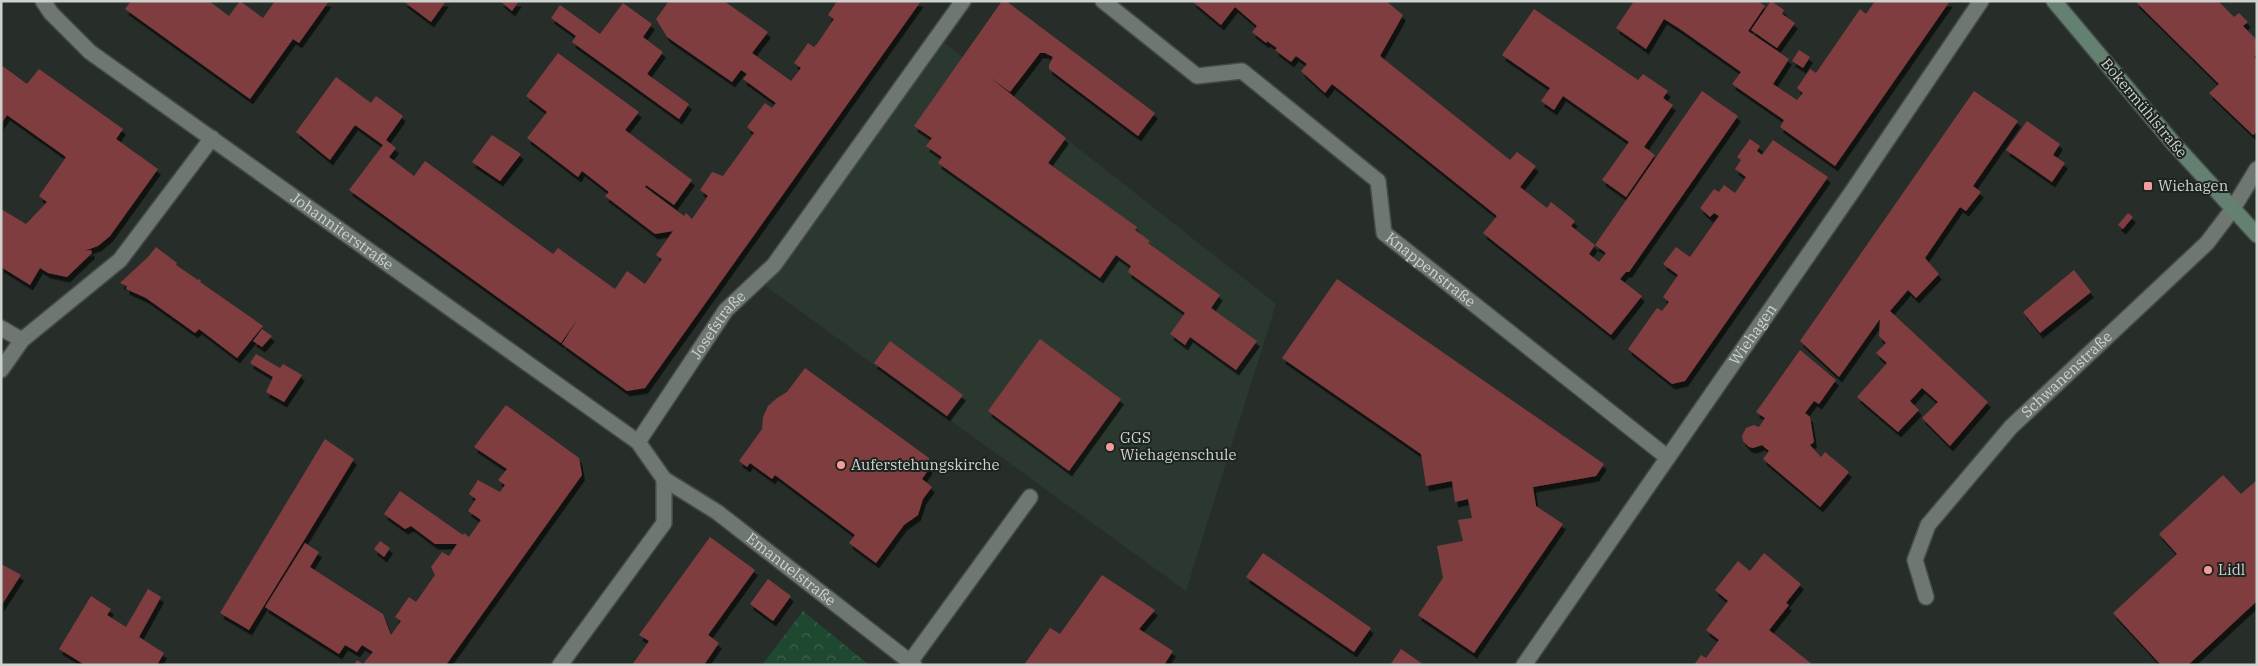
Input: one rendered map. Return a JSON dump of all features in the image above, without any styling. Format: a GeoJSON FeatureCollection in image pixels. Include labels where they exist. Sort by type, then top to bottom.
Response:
{"type":"FeatureCollection","features":[{"type":"Feature","properties":{"kind":"main road","name":"Bokermühlstraße"},"geometry":{"type":"LineString","coordinates":[[2054,1],[2232,210],[2257,235]]}},
{"type":"Feature","properties":{"kind":"street","name":"Josefstraße"},"geometry":{"type":"LineString","coordinates":[[638,442],[726,310],[774,264],[963,1]]}},
{"type":"Feature","properties":{"kind":"street","name":"Knappenstraße"},"geometry":{"type":"LineString","coordinates":[[1103,1],[1196,76],[1242,71],[1378,182],[1384,233],[1667,457]]}},
{"type":"Feature","properties":{"kind":"street","name":"Wiehagen"},"geometry":{"type":"LineString","coordinates":[[1524,665],[1981,1]]}},
{"type":"Feature","properties":{"kind":"street","name":"Johanniterstraße"},"geometry":{"type":"LineString","coordinates":[[50,5],[90,52],[638,442]]}},
{"type":"Feature","properties":{"kind":"street"},"geometry":{"type":"LineString","coordinates":[[1,370],[22,340],[120,260],[212,138]]}},
{"type":"Feature","properties":{"kind":"street","name":"Schwanenstraße"},"geometry":{"type":"LineString","coordinates":[[1926,597],[1914,560],[1928,525],[2011,427],[2206,243],[2232,210],[2257,169]]}},
{"type":"Feature","properties":{"kind":"street"},"geometry":{"type":"LineString","coordinates":[[1,328],[22,340]]}},
{"type":"Feature","properties":{"kind":"street"},"geometry":{"type":"LineString","coordinates":[[560,665],[664,523],[664,479],[638,442]]}},
{"type":"Feature","properties":{"kind":"street","name":"Emanuelstraße"},"geometry":{"type":"LineString","coordinates":[[664,479],[717,512],[912,663]]}},
{"type":"Feature","properties":{"kind":"street"},"geometry":{"type":"LineString","coordinates":[[912,663],[1030,497]]}},
{"type":"Feature","properties":{"kind":"shaded area","name":"GGS Wiehagenschule"},"geometry":{"type":"Polygon","coordinates":[[[937,37],[1276,304],[1186,591],[757,280],[937,37]]]}},
{"type":"Feature","properties":{"kind":"green space"},"geometry":{"type":"Polygon","coordinates":[[[803,611],[869,665],[762,665],[803,611]]]}},
{"type":"Feature","properties":{"kind":"building"},"geometry":{"type":"Polygon","coordinates":[[[131,1],[209,1],[229,16],[240,1],[263,18],[275,1],[329,1],[299,43],[293,39],[250,99],[125,9],[131,1]]]}},
{"type":"Feature","properties":{"kind":"building"},"geometry":{"type":"Polygon","coordinates":[[[403,1],[446,1],[431,22],[403,1]]]}},
{"type":"Feature","properties":{"kind":"building"},"geometry":{"type":"Polygon","coordinates":[[[500,1],[519,1],[512,11],[500,1]]]}},
{"type":"Feature","properties":{"kind":"building"},"geometry":{"type":"Polygon","coordinates":[[[669,1],[724,1],[768,32],[752,53],[791,81],[801,68],[794,63],[808,43],[814,47],[817,44],[834,19],[828,15],[837,1],[921,1],[645,388],[627,391],[562,344],[579,317],[561,343],[349,190],[383,145],[355,125],[330,160],[296,132],[336,77],[371,103],[376,96],[403,116],[386,140],[396,148],[389,157],[414,176],[425,161],[553,254],[558,248],[615,289],[627,271],[645,284],[662,259],[656,255],[673,231],[655,234],[605,196],[609,192],[582,171],[578,177],[527,138],[547,112],[526,96],[558,53],[639,112],[625,130],[692,180],[674,205],[646,185],[645,187],[684,216],[686,213],[692,219],[708,196],[700,190],[712,172],[723,176],[754,133],[747,127],[765,103],[772,108],[776,103],[743,79],[747,74],[741,70],[732,82],[667,37],[656,19],[669,1]]]}},
{"type":"Feature","properties":{"kind":"building"},"geometry":{"type":"Polygon","coordinates":[[[1002,1],[1006,1],[1155,113],[1138,136],[1049,69],[1053,57],[1045,53],[1040,53],[1010,92],[988,76],[1066,138],[1048,163],[1137,227],[1135,230],[1150,241],[1148,243],[1220,295],[1211,308],[1257,341],[1236,370],[1190,337],[1185,345],[1170,334],[1185,313],[1128,272],[1131,266],[1116,255],[1100,278],[938,163],[942,157],[926,146],[932,138],[914,126],[1002,1]]]}},
{"type":"Feature","properties":{"kind":"building"},"geometry":{"type":"Polygon","coordinates":[[[1192,1],[1386,1],[1403,15],[1380,56],[1510,160],[1517,152],[1536,166],[1520,187],[1547,208],[1551,202],[1575,221],[1571,226],[1595,245],[1702,91],[1738,116],[1629,272],[1626,272],[1620,279],[1642,296],[1611,335],[1483,233],[1497,216],[1332,84],[1325,93],[1301,71],[1307,64],[1296,56],[1291,62],[1275,50],[1277,48],[1267,41],[1266,43],[1252,32],[1257,26],[1235,7],[1221,25],[1192,1]],[[1595,245],[1589,254],[1599,262],[1606,253],[1595,245]]]}},
{"type":"Feature","properties":{"kind":"building"},"geometry":{"type":"Polygon","coordinates":[[[1634,1],[1758,1],[1765,6],[1748,31],[1789,59],[1773,84],[1797,100],[1803,93],[1797,88],[1810,69],[1816,73],[1860,9],[1866,14],[1875,1],[1950,1],[1835,166],[1780,127],[1784,120],[1732,84],[1741,72],[1680,29],[1664,19],[1646,49],[1616,28],[1634,1]]]}},
{"type":"Feature","properties":{"kind":"building"},"geometry":{"type":"Polygon","coordinates":[[[1771,1],[1784,10],[1782,14],[1795,23],[1777,48],[1751,30],[1771,1]]]}},
{"type":"Feature","properties":{"kind":"building"},"geometry":{"type":"Polygon","coordinates":[[[2135,1],[2218,1],[2234,17],[2239,13],[2248,22],[2243,26],[2257,40],[2257,55],[2254,57],[2257,59],[2257,132],[2253,135],[2209,93],[2219,84],[2135,1]]]}},
{"type":"Feature","properties":{"kind":"building"},"geometry":{"type":"Polygon","coordinates":[[[623,3],[652,24],[643,37],[663,52],[647,74],[689,104],[679,119],[572,42],[576,36],[551,18],[560,5],[600,34],[623,3]]]}},
{"type":"Feature","properties":{"kind":"building"},"geometry":{"type":"Polygon","coordinates":[[[1534,9],[1638,80],[1643,74],[1668,91],[1663,98],[1673,105],[1644,147],[1655,155],[1626,197],[1602,180],[1629,142],[1563,96],[1554,110],[1541,101],[1550,88],[1502,55],[1534,9]]]}},
{"type":"Feature","properties":{"kind":"building"},"geometry":{"type":"Polygon","coordinates":[[[1799,50],[1810,57],[1803,68],[1792,61],[1799,50]]]}},
{"type":"Feature","properties":{"kind":"building"},"geometry":{"type":"Polygon","coordinates":[[[1,65],[27,84],[39,69],[123,129],[116,139],[158,169],[110,236],[98,246],[84,251],[91,250],[92,253],[67,277],[48,273],[40,268],[30,285],[1,267],[1,209],[26,224],[47,202],[39,196],[66,157],[7,115],[1,124],[1,65]]]}},
{"type":"Feature","properties":{"kind":"building"},"geometry":{"type":"Polygon","coordinates":[[[1974,91],[2018,121],[1973,186],[1981,192],[1966,211],[1960,207],[1925,258],[1939,274],[1916,298],[1908,290],[1890,311],[1988,402],[1950,446],[1922,418],[1938,402],[1922,388],[1910,401],[1919,410],[1898,432],[1857,397],[1887,363],[1876,353],[1886,343],[1879,336],[1880,319],[1839,377],[1800,341],[1974,91]]]}},
{"type":"Feature","properties":{"kind":"building"},"geometry":{"type":"Polygon","coordinates":[[[2027,121],[2060,144],[2053,155],[2065,163],[2052,182],[2006,150],[2027,121]]]}},
{"type":"Feature","properties":{"kind":"building"},"geometry":{"type":"Polygon","coordinates":[[[492,135],[521,154],[500,181],[472,162],[492,135]]]}},
{"type":"Feature","properties":{"kind":"building"},"geometry":{"type":"Polygon","coordinates":[[[1750,139],[1760,146],[1757,151],[1762,155],[1773,140],[1828,177],[1685,381],[1672,384],[1628,349],[1657,308],[1662,311],[1669,302],[1663,297],[1678,275],[1663,264],[1676,247],[1690,257],[1719,216],[1714,213],[1710,217],[1700,208],[1714,189],[1719,192],[1724,185],[1735,193],[1746,177],[1735,169],[1741,160],[1737,157],[1750,139]]]}},
{"type":"Feature","properties":{"kind":"building"},"geometry":{"type":"Polygon","coordinates":[[[2128,213],[2133,217],[2123,229],[2118,225],[2128,213]]]}},
{"type":"Feature","properties":{"kind":"building"},"geometry":{"type":"Polygon","coordinates":[[[156,247],[177,263],[176,265],[199,279],[200,282],[263,326],[237,358],[199,329],[195,333],[146,298],[126,289],[127,286],[120,283],[156,247]]]}},
{"type":"Feature","properties":{"kind":"building"},"geometry":{"type":"Polygon","coordinates":[[[2074,270],[2091,292],[2040,333],[2023,312],[2074,270]]]}},
{"type":"Feature","properties":{"kind":"building"},"geometry":{"type":"Polygon","coordinates":[[[1337,279],[1604,464],[1596,476],[1533,487],[1536,506],[1563,524],[1474,653],[1418,615],[1443,578],[1437,546],[1463,541],[1458,520],[1472,518],[1468,499],[1455,502],[1452,481],[1426,486],[1421,454],[1282,358],[1337,279]]]}},
{"type":"Feature","properties":{"kind":"building"},"geometry":{"type":"Polygon","coordinates":[[[262,329],[272,336],[262,347],[253,341],[262,329]]]}},
{"type":"Feature","properties":{"kind":"building"},"geometry":{"type":"Polygon","coordinates":[[[1040,339],[1121,399],[1069,471],[988,411],[1040,339]]]}},
{"type":"Feature","properties":{"kind":"building"},"geometry":{"type":"Polygon","coordinates":[[[890,341],[963,395],[947,416],[874,363],[890,341]]]}},
{"type":"Feature","properties":{"kind":"building"},"geometry":{"type":"Polygon","coordinates":[[[1800,350],[1836,380],[1819,404],[1814,401],[1805,413],[1810,417],[1814,442],[1810,445],[1821,457],[1825,452],[1849,472],[1820,507],[1763,459],[1769,451],[1762,445],[1753,448],[1749,447],[1743,441],[1742,436],[1746,428],[1754,425],[1759,427],[1765,418],[1756,412],[1800,350]]]}},
{"type":"Feature","properties":{"kind":"building"},"geometry":{"type":"Polygon","coordinates":[[[256,354],[280,368],[283,364],[302,375],[284,402],[266,392],[273,377],[250,363],[256,354]]]}},
{"type":"Feature","properties":{"kind":"building","name":"Auferstehungskirche"},"geometry":{"type":"Polygon","coordinates":[[[805,368],[929,458],[929,469],[922,479],[932,487],[923,499],[918,515],[904,525],[876,563],[849,543],[855,535],[775,475],[772,479],[750,463],[747,467],[739,461],[762,429],[763,417],[768,406],[787,392],[805,368]]]}},
{"type":"Feature","properties":{"kind":"building"},"geometry":{"type":"Polygon","coordinates":[[[506,405],[579,458],[582,475],[446,665],[354,665],[357,660],[363,664],[373,652],[362,645],[357,652],[345,645],[339,654],[265,607],[305,543],[319,552],[310,567],[383,614],[391,635],[401,621],[395,617],[409,597],[416,602],[435,575],[431,567],[442,552],[449,556],[457,544],[435,544],[411,526],[405,529],[384,514],[400,491],[463,535],[464,533],[469,537],[481,520],[468,511],[476,499],[469,494],[478,480],[500,492],[505,485],[498,480],[507,469],[474,447],[506,405]]]}},
{"type":"Feature","properties":{"kind":"building"},"geometry":{"type":"Polygon","coordinates":[[[325,439],[354,459],[249,630],[220,613],[325,439]]]}},
{"type":"Feature","properties":{"kind":"building","name":"Lidl"},"geometry":{"type":"Polygon","coordinates":[[[2223,475],[2241,494],[2257,480],[2257,601],[2188,665],[2161,665],[2113,613],[2177,554],[2159,534],[2223,475]]]}},
{"type":"Feature","properties":{"kind":"building"},"geometry":{"type":"Polygon","coordinates":[[[710,537],[755,570],[708,635],[719,643],[704,665],[632,665],[649,641],[639,635],[710,537]]]}},
{"type":"Feature","properties":{"kind":"building"},"geometry":{"type":"Polygon","coordinates":[[[380,541],[390,548],[384,557],[374,549],[380,541]]]}},
{"type":"Feature","properties":{"kind":"building"},"geometry":{"type":"Polygon","coordinates":[[[1263,553],[1371,628],[1354,652],[1246,577],[1263,553]]]}},
{"type":"Feature","properties":{"kind":"building"},"geometry":{"type":"Polygon","coordinates":[[[1764,553],[1801,584],[1786,603],[1789,605],[1769,630],[1813,665],[1694,665],[1701,655],[1706,658],[1719,640],[1706,630],[1728,601],[1715,590],[1738,561],[1750,571],[1764,553]]]}},
{"type":"Feature","properties":{"kind":"building"},"geometry":{"type":"Polygon","coordinates":[[[1,564],[21,575],[1,606],[1,564]]]}},
{"type":"Feature","properties":{"kind":"building"},"geometry":{"type":"Polygon","coordinates":[[[1102,575],[1155,610],[1139,629],[1173,651],[1164,665],[1024,665],[1050,628],[1060,634],[1102,575]]]}},
{"type":"Feature","properties":{"kind":"building"},"geometry":{"type":"Polygon","coordinates":[[[768,579],[791,596],[773,621],[750,604],[768,579]]]}},
{"type":"Feature","properties":{"kind":"building"},"geometry":{"type":"Polygon","coordinates":[[[148,589],[161,597],[139,637],[164,653],[157,665],[85,665],[59,649],[91,596],[111,609],[107,615],[126,627],[148,589]]]}},
{"type":"Feature","properties":{"kind":"building"},"geometry":{"type":"Polygon","coordinates":[[[1401,649],[1424,665],[1390,665],[1401,649]]]}},
{"type":"Feature","properties":{"kind":"place","name":"Wiehagen"},"geometry":{"type":"Point","coordinates":[2148,186]}},
{"type":"Feature","properties":{"kind":"place","name":"GGS Wiehagenschule"},"geometry":{"type":"Point","coordinates":[1110,447]}},
{"type":"Feature","properties":{"kind":"place","name":"Auferstehungskirche"},"geometry":{"type":"Point","coordinates":[841,465]}},
{"type":"Feature","properties":{"kind":"place","name":"Lidl"},"geometry":{"type":"Point","coordinates":[2208,570]}}]}
